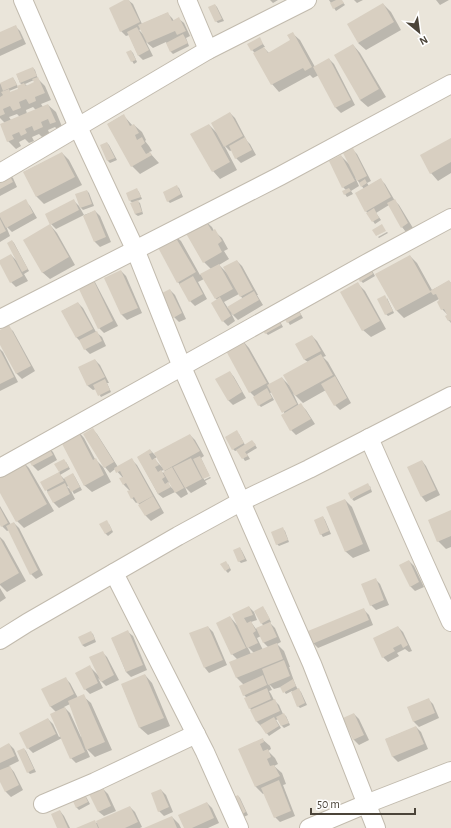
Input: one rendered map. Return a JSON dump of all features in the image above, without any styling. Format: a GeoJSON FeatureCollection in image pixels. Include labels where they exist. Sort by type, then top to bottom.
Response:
{"type":"FeatureCollection","features":[{"type":"Feature","properties":{"kind":"street"},"geometry":{"type":"LineString","coordinates":[[23,0],[78,127],[135,249],[182,367],[242,501],[312,664],[376,828]]}},
{"type":"Feature","properties":{"kind":"street"},"geometry":{"type":"LineString","coordinates":[[187,0],[208,50]]}},
{"type":"Feature","properties":{"kind":"street"},"geometry":{"type":"LineString","coordinates":[[0,173],[208,50],[307,0]]}},
{"type":"Feature","properties":{"kind":"street"},"geometry":{"type":"LineString","coordinates":[[0,319],[280,176],[451,84]]}},
{"type":"Feature","properties":{"kind":"street"},"geometry":{"type":"LineString","coordinates":[[0,468],[451,218]]}},
{"type":"Feature","properties":{"kind":"street"},"geometry":{"type":"LineString","coordinates":[[0,640],[178,536],[242,501],[310,469],[451,396]]}},
{"type":"Feature","properties":{"kind":"street"},"geometry":{"type":"LineString","coordinates":[[369,438],[451,622]]}},
{"type":"Feature","properties":{"kind":"street"},"geometry":{"type":"LineString","coordinates":[[114,573],[205,752],[239,828]]}},
{"type":"Feature","properties":{"kind":"street"},"geometry":{"type":"LineString","coordinates":[[43,804],[95,782],[196,734]]}},
{"type":"Feature","properties":{"kind":"street"},"geometry":{"type":"LineString","coordinates":[[309,828],[451,771]]}},
{"type":"Feature","properties":{"kind":"shaded area"},"geometry":{"type":"Polygon","coordinates":[[[0,0],[451,0],[451,828],[0,828],[0,0]]]}},
{"type":"Feature","properties":{"kind":"building"},"geometry":{"type":"Polygon","coordinates":[[[124,0],[129,0],[140,22],[120,32],[109,8],[124,0]]]}},
{"type":"Feature","properties":{"kind":"building"},"geometry":{"type":"Polygon","coordinates":[[[336,0],[342,0],[344,3],[333,9],[330,3],[336,0]]]}},
{"type":"Feature","properties":{"kind":"building"},"geometry":{"type":"Polygon","coordinates":[[[383,3],[394,22],[358,43],[347,24],[383,3]]]}},
{"type":"Feature","properties":{"kind":"building"},"geometry":{"type":"Polygon","coordinates":[[[215,4],[222,19],[215,22],[208,7],[215,4]]]}},
{"type":"Feature","properties":{"kind":"building"},"geometry":{"type":"Polygon","coordinates":[[[168,12],[172,21],[179,17],[186,31],[177,35],[175,31],[147,43],[138,25],[168,12]]]}},
{"type":"Feature","properties":{"kind":"building"},"geometry":{"type":"Polygon","coordinates":[[[16,25],[22,39],[0,49],[0,32],[16,25]]]}},
{"type":"Feature","properties":{"kind":"building"},"geometry":{"type":"Polygon","coordinates":[[[137,27],[149,50],[138,56],[127,32],[137,27]]]}},
{"type":"Feature","properties":{"kind":"building"},"geometry":{"type":"Polygon","coordinates":[[[293,32],[312,67],[305,71],[303,68],[271,85],[253,53],[264,47],[268,53],[290,40],[287,35],[293,32]]]}},
{"type":"Feature","properties":{"kind":"building"},"geometry":{"type":"Polygon","coordinates":[[[183,34],[188,43],[170,52],[166,43],[183,34]]]}},
{"type":"Feature","properties":{"kind":"building"},"geometry":{"type":"Polygon","coordinates":[[[260,37],[263,44],[251,51],[247,44],[260,37]]]}},
{"type":"Feature","properties":{"kind":"building"},"geometry":{"type":"Polygon","coordinates":[[[353,44],[379,89],[360,100],[334,55],[353,44]]]}},
{"type":"Feature","properties":{"kind":"building"},"geometry":{"type":"Polygon","coordinates":[[[131,50],[136,60],[131,62],[126,52],[131,50]]]}},
{"type":"Feature","properties":{"kind":"building"},"geometry":{"type":"Polygon","coordinates":[[[329,58],[351,100],[335,108],[313,67],[329,58]]]}},
{"type":"Feature","properties":{"kind":"building"},"geometry":{"type":"Polygon","coordinates":[[[33,67],[37,76],[20,83],[16,74],[33,67]]]}},
{"type":"Feature","properties":{"kind":"building"},"geometry":{"type":"Polygon","coordinates":[[[13,77],[17,85],[3,91],[0,83],[13,77]]]}},
{"type":"Feature","properties":{"kind":"building"},"geometry":{"type":"Polygon","coordinates":[[[38,77],[45,93],[35,97],[36,101],[29,104],[26,99],[19,102],[21,108],[13,111],[10,106],[3,109],[5,114],[0,116],[0,97],[3,95],[1,92],[9,89],[10,92],[18,89],[17,86],[24,83],[26,86],[34,82],[32,79],[38,77]]]}},
{"type":"Feature","properties":{"kind":"building"},"geometry":{"type":"Polygon","coordinates":[[[48,104],[56,122],[50,124],[48,119],[41,122],[43,127],[34,131],[32,126],[25,129],[27,133],[21,136],[19,132],[12,135],[14,139],[7,142],[0,124],[48,104]]]}},
{"type":"Feature","properties":{"kind":"building"},"geometry":{"type":"Polygon","coordinates":[[[230,112],[243,136],[224,147],[211,123],[230,112]]]}},
{"type":"Feature","properties":{"kind":"building"},"geometry":{"type":"Polygon","coordinates":[[[124,114],[130,126],[134,124],[139,133],[135,135],[137,140],[142,137],[145,143],[141,146],[146,154],[150,152],[152,155],[131,167],[107,124],[124,114]]]}},
{"type":"Feature","properties":{"kind":"building"},"geometry":{"type":"Polygon","coordinates":[[[209,124],[230,162],[212,172],[190,134],[209,124]]]}},
{"type":"Feature","properties":{"kind":"building"},"geometry":{"type":"Polygon","coordinates":[[[245,137],[252,150],[235,159],[229,146],[245,137]]]}},
{"type":"Feature","properties":{"kind":"building"},"geometry":{"type":"Polygon","coordinates":[[[451,138],[451,162],[430,174],[420,155],[451,138]]]}},
{"type":"Feature","properties":{"kind":"building"},"geometry":{"type":"Polygon","coordinates":[[[107,142],[115,158],[107,161],[100,145],[107,142]]]}},
{"type":"Feature","properties":{"kind":"building"},"geometry":{"type":"Polygon","coordinates":[[[353,148],[367,176],[357,181],[343,153],[353,148]]]}},
{"type":"Feature","properties":{"kind":"building"},"geometry":{"type":"Polygon","coordinates":[[[62,152],[75,177],[36,197],[23,172],[62,152]]]}},
{"type":"Feature","properties":{"kind":"building"},"geometry":{"type":"Polygon","coordinates":[[[341,155],[355,181],[342,188],[329,161],[341,155]]]}},
{"type":"Feature","properties":{"kind":"building"},"geometry":{"type":"Polygon","coordinates":[[[8,172],[13,182],[0,189],[0,176],[8,172]]]}},
{"type":"Feature","properties":{"kind":"building"},"geometry":{"type":"Polygon","coordinates":[[[381,178],[391,197],[365,212],[355,193],[381,178]]]}},
{"type":"Feature","properties":{"kind":"building"},"geometry":{"type":"Polygon","coordinates":[[[365,179],[367,183],[361,187],[359,183],[365,179]]]}},
{"type":"Feature","properties":{"kind":"building"},"geometry":{"type":"Polygon","coordinates":[[[177,185],[181,194],[167,202],[163,192],[177,185]]]}},
{"type":"Feature","properties":{"kind":"building"},"geometry":{"type":"Polygon","coordinates":[[[137,188],[141,197],[129,201],[126,193],[137,188]]]}},
{"type":"Feature","properties":{"kind":"building"},"geometry":{"type":"Polygon","coordinates":[[[349,188],[351,191],[344,195],[342,191],[349,188]]]}},
{"type":"Feature","properties":{"kind":"building"},"geometry":{"type":"Polygon","coordinates":[[[87,190],[92,204],[80,208],[75,194],[87,190]]]}},
{"type":"Feature","properties":{"kind":"building"},"geometry":{"type":"Polygon","coordinates":[[[26,199],[33,213],[6,228],[0,217],[0,213],[26,199]]]}},
{"type":"Feature","properties":{"kind":"building"},"geometry":{"type":"Polygon","coordinates":[[[74,199],[79,210],[50,225],[45,214],[74,199]]]}},
{"type":"Feature","properties":{"kind":"building"},"geometry":{"type":"Polygon","coordinates":[[[395,199],[408,223],[401,228],[387,203],[395,199]]]}},
{"type":"Feature","properties":{"kind":"building"},"geometry":{"type":"Polygon","coordinates":[[[138,200],[142,212],[135,214],[130,203],[138,200]]]}},
{"type":"Feature","properties":{"kind":"building"},"geometry":{"type":"Polygon","coordinates":[[[374,208],[379,218],[372,222],[366,213],[374,208]]]}},
{"type":"Feature","properties":{"kind":"building"},"geometry":{"type":"Polygon","coordinates":[[[95,210],[106,237],[94,242],[83,216],[95,210]]]}},
{"type":"Feature","properties":{"kind":"building"},"geometry":{"type":"Polygon","coordinates":[[[204,218],[212,231],[215,229],[222,241],[218,244],[222,252],[203,263],[184,230],[204,218]]]}},
{"type":"Feature","properties":{"kind":"building"},"geometry":{"type":"Polygon","coordinates":[[[0,219],[6,231],[0,234],[0,219]]]}},
{"type":"Feature","properties":{"kind":"building"},"geometry":{"type":"Polygon","coordinates":[[[50,224],[69,257],[42,273],[23,240],[50,224]]]}},
{"type":"Feature","properties":{"kind":"building"},"geometry":{"type":"Polygon","coordinates":[[[382,224],[386,231],[376,236],[372,230],[382,224]]]}},
{"type":"Feature","properties":{"kind":"building"},"geometry":{"type":"Polygon","coordinates":[[[173,233],[196,272],[177,283],[155,242],[173,233]]]}},
{"type":"Feature","properties":{"kind":"building"},"geometry":{"type":"Polygon","coordinates":[[[12,240],[28,269],[22,272],[7,243],[12,240]]]}},
{"type":"Feature","properties":{"kind":"building"},"geometry":{"type":"Polygon","coordinates":[[[11,254],[23,276],[10,283],[0,264],[0,260],[11,254]]]}},
{"type":"Feature","properties":{"kind":"building"},"geometry":{"type":"Polygon","coordinates":[[[410,255],[430,291],[449,280],[451,283],[451,322],[450,320],[448,321],[445,316],[447,315],[444,309],[441,310],[437,302],[439,300],[436,294],[433,295],[431,292],[396,311],[375,274],[410,255]]]}},
{"type":"Feature","properties":{"kind":"building"},"geometry":{"type":"Polygon","coordinates":[[[237,260],[253,290],[240,297],[223,267],[237,260]]]}},
{"type":"Feature","properties":{"kind":"building"},"geometry":{"type":"Polygon","coordinates":[[[219,264],[233,289],[215,299],[200,274],[219,264]]]}},
{"type":"Feature","properties":{"kind":"building"},"geometry":{"type":"Polygon","coordinates":[[[369,266],[373,274],[360,282],[356,273],[369,266]]]}},
{"type":"Feature","properties":{"kind":"building"},"geometry":{"type":"Polygon","coordinates":[[[121,270],[138,308],[121,315],[104,278],[121,270]]]}},
{"type":"Feature","properties":{"kind":"building"},"geometry":{"type":"Polygon","coordinates":[[[91,275],[113,321],[98,329],[76,283],[91,275]]]}},
{"type":"Feature","properties":{"kind":"building"},"geometry":{"type":"Polygon","coordinates":[[[193,276],[203,294],[189,302],[179,284],[193,276]]]}},
{"type":"Feature","properties":{"kind":"building"},"geometry":{"type":"Polygon","coordinates":[[[358,282],[380,321],[362,331],[340,292],[358,282]]]}},
{"type":"Feature","properties":{"kind":"building"},"geometry":{"type":"Polygon","coordinates":[[[170,289],[182,313],[173,318],[162,293],[170,289]]]}},
{"type":"Feature","properties":{"kind":"building"},"geometry":{"type":"Polygon","coordinates":[[[254,291],[259,300],[233,315],[227,307],[254,291]]]}},
{"type":"Feature","properties":{"kind":"building"},"geometry":{"type":"Polygon","coordinates":[[[385,295],[393,311],[385,315],[377,299],[385,295]]]}},
{"type":"Feature","properties":{"kind":"building"},"geometry":{"type":"Polygon","coordinates":[[[220,297],[231,316],[222,322],[211,303],[220,297]]]}},
{"type":"Feature","properties":{"kind":"building"},"geometry":{"type":"Polygon","coordinates":[[[78,302],[93,329],[76,338],[61,311],[78,302]]]}},
{"type":"Feature","properties":{"kind":"building"},"geometry":{"type":"Polygon","coordinates":[[[296,306],[301,315],[287,323],[282,314],[296,306]]]}},
{"type":"Feature","properties":{"kind":"building"},"geometry":{"type":"Polygon","coordinates":[[[277,316],[281,325],[265,334],[260,325],[277,316]]]}},
{"type":"Feature","properties":{"kind":"building"},"geometry":{"type":"Polygon","coordinates":[[[9,325],[31,366],[16,374],[0,345],[0,330],[9,325]]]}},
{"type":"Feature","properties":{"kind":"building"},"geometry":{"type":"Polygon","coordinates":[[[97,331],[102,341],[84,350],[79,340],[97,331]]]}},
{"type":"Feature","properties":{"kind":"building"},"geometry":{"type":"Polygon","coordinates":[[[312,335],[321,351],[304,360],[295,344],[312,335]]]}},
{"type":"Feature","properties":{"kind":"building"},"geometry":{"type":"Polygon","coordinates":[[[242,339],[267,383],[249,393],[225,349],[242,339]]]}},
{"type":"Feature","properties":{"kind":"building"},"geometry":{"type":"Polygon","coordinates":[[[0,350],[14,377],[0,384],[0,350]]]}},
{"type":"Feature","properties":{"kind":"building"},"geometry":{"type":"Polygon","coordinates":[[[321,354],[333,375],[295,396],[283,375],[321,354]]]}},
{"type":"Feature","properties":{"kind":"building"},"geometry":{"type":"Polygon","coordinates":[[[95,359],[105,377],[87,386],[78,367],[95,359]]]}},
{"type":"Feature","properties":{"kind":"building"},"geometry":{"type":"Polygon","coordinates":[[[230,371],[242,392],[228,401],[215,379],[230,371]]]}},
{"type":"Feature","properties":{"kind":"building"},"geometry":{"type":"Polygon","coordinates":[[[335,376],[347,398],[334,406],[321,384],[335,376]]]}},
{"type":"Feature","properties":{"kind":"building"},"geometry":{"type":"Polygon","coordinates":[[[282,377],[297,404],[282,413],[267,385],[282,377]]]}},
{"type":"Feature","properties":{"kind":"building"},"geometry":{"type":"Polygon","coordinates":[[[105,379],[110,390],[98,396],[93,385],[105,379]]]}},
{"type":"Feature","properties":{"kind":"building"},"geometry":{"type":"Polygon","coordinates":[[[267,388],[272,398],[258,406],[253,397],[267,388]]]}},
{"type":"Feature","properties":{"kind":"building"},"geometry":{"type":"Polygon","coordinates":[[[301,403],[311,419],[290,431],[281,415],[301,403]]]}},
{"type":"Feature","properties":{"kind":"building"},"geometry":{"type":"Polygon","coordinates":[[[93,428],[114,462],[104,468],[83,434],[93,428]]]}},
{"type":"Feature","properties":{"kind":"building"},"geometry":{"type":"Polygon","coordinates":[[[77,429],[93,460],[96,458],[104,475],[84,486],[59,438],[77,429]]]}},
{"type":"Feature","properties":{"kind":"building"},"geometry":{"type":"Polygon","coordinates":[[[237,430],[244,443],[232,450],[225,437],[237,430]]]}},
{"type":"Feature","properties":{"kind":"building"},"geometry":{"type":"Polygon","coordinates":[[[190,434],[200,451],[164,471],[154,453],[190,434]]]}},
{"type":"Feature","properties":{"kind":"building"},"geometry":{"type":"Polygon","coordinates":[[[252,440],[256,445],[245,452],[248,456],[242,459],[236,450],[252,440]]]}},
{"type":"Feature","properties":{"kind":"building"},"geometry":{"type":"Polygon","coordinates":[[[48,446],[53,455],[32,466],[27,457],[48,446]]]}},
{"type":"Feature","properties":{"kind":"building"},"geometry":{"type":"Polygon","coordinates":[[[150,449],[152,453],[149,454],[152,460],[155,458],[159,465],[155,467],[158,472],[161,470],[165,477],[162,479],[165,484],[168,482],[171,487],[158,494],[137,457],[150,449]]]}},
{"type":"Feature","properties":{"kind":"building"},"geometry":{"type":"Polygon","coordinates":[[[200,456],[210,476],[203,479],[193,459],[200,456]]]}},
{"type":"Feature","properties":{"kind":"building"},"geometry":{"type":"Polygon","coordinates":[[[132,458],[153,496],[138,504],[134,497],[131,499],[127,491],[130,490],[126,483],[123,485],[119,478],[123,477],[120,471],[116,473],[114,468],[132,458]]]}},
{"type":"Feature","properties":{"kind":"building"},"geometry":{"type":"Polygon","coordinates":[[[191,458],[202,479],[185,488],[173,467],[191,458]]]}},
{"type":"Feature","properties":{"kind":"building"},"geometry":{"type":"Polygon","coordinates":[[[22,459],[47,504],[16,522],[0,493],[0,472],[22,459]]]}},
{"type":"Feature","properties":{"kind":"building"},"geometry":{"type":"Polygon","coordinates":[[[64,459],[69,467],[59,472],[54,464],[64,459]]]}},
{"type":"Feature","properties":{"kind":"building"},"geometry":{"type":"Polygon","coordinates":[[[422,460],[436,490],[421,497],[407,467],[422,460]]]}},
{"type":"Feature","properties":{"kind":"building"},"geometry":{"type":"Polygon","coordinates":[[[172,467],[184,488],[175,493],[163,472],[172,467]]]}},
{"type":"Feature","properties":{"kind":"building"},"geometry":{"type":"Polygon","coordinates":[[[59,472],[64,481],[45,491],[40,482],[59,472]]]}},
{"type":"Feature","properties":{"kind":"building"},"geometry":{"type":"Polygon","coordinates":[[[73,473],[80,487],[71,492],[64,478],[73,473]]]}},
{"type":"Feature","properties":{"kind":"building"},"geometry":{"type":"Polygon","coordinates":[[[65,483],[70,494],[53,503],[47,492],[65,483]]]}},
{"type":"Feature","properties":{"kind":"building"},"geometry":{"type":"Polygon","coordinates":[[[368,483],[371,489],[351,499],[348,493],[368,483]]]}},
{"type":"Feature","properties":{"kind":"building"},"geometry":{"type":"Polygon","coordinates":[[[153,496],[160,508],[145,516],[138,505],[153,496]]]}},
{"type":"Feature","properties":{"kind":"building"},"geometry":{"type":"Polygon","coordinates":[[[345,499],[363,544],[345,552],[326,507],[345,499]]]}},
{"type":"Feature","properties":{"kind":"building"},"geometry":{"type":"Polygon","coordinates":[[[0,508],[8,523],[1,527],[0,525],[0,508]]]}},
{"type":"Feature","properties":{"kind":"building"},"geometry":{"type":"Polygon","coordinates":[[[451,510],[451,536],[437,542],[428,520],[451,510]]]}},
{"type":"Feature","properties":{"kind":"building"},"geometry":{"type":"Polygon","coordinates":[[[323,516],[329,531],[320,535],[314,520],[323,516]]]}},
{"type":"Feature","properties":{"kind":"building"},"geometry":{"type":"Polygon","coordinates":[[[107,520],[112,530],[105,534],[99,524],[107,520]]]}},
{"type":"Feature","properties":{"kind":"building"},"geometry":{"type":"Polygon","coordinates":[[[14,522],[38,570],[30,575],[6,526],[14,522]]]}},
{"type":"Feature","properties":{"kind":"building"},"geometry":{"type":"Polygon","coordinates":[[[283,527],[288,540],[276,545],[271,532],[283,527]]]}},
{"type":"Feature","properties":{"kind":"building"},"geometry":{"type":"Polygon","coordinates":[[[0,538],[19,573],[0,584],[0,538]]]}},
{"type":"Feature","properties":{"kind":"building"},"geometry":{"type":"Polygon","coordinates":[[[240,547],[245,559],[238,562],[233,550],[240,547]]]}},
{"type":"Feature","properties":{"kind":"building"},"geometry":{"type":"Polygon","coordinates":[[[409,560],[419,582],[410,587],[399,565],[409,560]]]}},
{"type":"Feature","properties":{"kind":"building"},"geometry":{"type":"Polygon","coordinates":[[[226,561],[230,568],[225,571],[220,564],[226,561]]]}},
{"type":"Feature","properties":{"kind":"building"},"geometry":{"type":"Polygon","coordinates":[[[376,578],[384,600],[370,606],[361,584],[376,578]]]}},
{"type":"Feature","properties":{"kind":"building"},"geometry":{"type":"Polygon","coordinates":[[[249,606],[253,615],[244,618],[247,623],[251,621],[256,631],[253,633],[258,643],[247,648],[232,614],[249,606]]]}},
{"type":"Feature","properties":{"kind":"building"},"geometry":{"type":"Polygon","coordinates":[[[263,606],[270,619],[261,624],[254,611],[263,606]]]}},
{"type":"Feature","properties":{"kind":"building"},"geometry":{"type":"Polygon","coordinates":[[[364,608],[369,620],[312,644],[308,631],[364,608]]]}},
{"type":"Feature","properties":{"kind":"building"},"geometry":{"type":"Polygon","coordinates":[[[230,616],[246,648],[231,655],[216,623],[230,616]]]}},
{"type":"Feature","properties":{"kind":"building"},"geometry":{"type":"Polygon","coordinates":[[[270,622],[277,637],[263,643],[256,628],[270,622]]]}},
{"type":"Feature","properties":{"kind":"building"},"geometry":{"type":"Polygon","coordinates":[[[208,626],[223,660],[204,668],[189,633],[208,626]]]}},
{"type":"Feature","properties":{"kind":"building"},"geometry":{"type":"Polygon","coordinates":[[[398,626],[408,645],[403,648],[401,644],[393,648],[395,651],[382,658],[373,638],[398,626]]]}},
{"type":"Feature","properties":{"kind":"building"},"geometry":{"type":"Polygon","coordinates":[[[128,630],[143,665],[126,672],[111,638],[128,630]]]}},
{"type":"Feature","properties":{"kind":"building"},"geometry":{"type":"Polygon","coordinates":[[[91,631],[95,639],[82,645],[78,637],[91,631]]]}},
{"type":"Feature","properties":{"kind":"building"},"geometry":{"type":"Polygon","coordinates":[[[277,643],[283,659],[236,678],[229,662],[277,643]]]}},
{"type":"Feature","properties":{"kind":"building"},"geometry":{"type":"Polygon","coordinates":[[[103,651],[114,675],[101,682],[89,657],[103,651]]]}},
{"type":"Feature","properties":{"kind":"building"},"geometry":{"type":"Polygon","coordinates":[[[284,660],[290,676],[268,685],[262,669],[284,660]]]}},
{"type":"Feature","properties":{"kind":"building"},"geometry":{"type":"Polygon","coordinates":[[[90,665],[98,683],[84,690],[75,673],[90,665]]]}},
{"type":"Feature","properties":{"kind":"building"},"geometry":{"type":"Polygon","coordinates":[[[145,674],[164,718],[139,728],[121,684],[145,674]]]}},
{"type":"Feature","properties":{"kind":"building"},"geometry":{"type":"Polygon","coordinates":[[[263,675],[267,685],[243,696],[239,686],[263,675]]]}},
{"type":"Feature","properties":{"kind":"building"},"geometry":{"type":"Polygon","coordinates":[[[66,677],[74,694],[50,707],[41,689],[66,677]]]}},
{"type":"Feature","properties":{"kind":"building"},"geometry":{"type":"Polygon","coordinates":[[[293,679],[296,686],[283,693],[280,687],[293,679]]]}},
{"type":"Feature","properties":{"kind":"building"},"geometry":{"type":"Polygon","coordinates":[[[267,688],[271,699],[249,709],[244,698],[267,688]]]}},
{"type":"Feature","properties":{"kind":"building"},"geometry":{"type":"Polygon","coordinates":[[[299,688],[305,703],[297,707],[291,692],[299,688]]]}},
{"type":"Feature","properties":{"kind":"building"},"geometry":{"type":"Polygon","coordinates":[[[84,694],[105,742],[86,750],[68,701],[84,694]]]}},
{"type":"Feature","properties":{"kind":"building"},"geometry":{"type":"Polygon","coordinates":[[[429,698],[435,713],[413,722],[407,707],[429,698]]]}},
{"type":"Feature","properties":{"kind":"building"},"geometry":{"type":"Polygon","coordinates":[[[275,699],[280,711],[256,722],[250,710],[275,699]]]}},
{"type":"Feature","properties":{"kind":"building"},"geometry":{"type":"Polygon","coordinates":[[[65,707],[85,752],[70,759],[50,714],[65,707]]]}},
{"type":"Feature","properties":{"kind":"building"},"geometry":{"type":"Polygon","coordinates":[[[284,713],[289,723],[281,726],[276,717],[284,713]]]}},
{"type":"Feature","properties":{"kind":"building"},"geometry":{"type":"Polygon","coordinates":[[[354,713],[364,735],[353,740],[343,718],[354,713]]]}},
{"type":"Feature","properties":{"kind":"building"},"geometry":{"type":"Polygon","coordinates":[[[274,717],[279,726],[266,734],[260,725],[274,717]]]}},
{"type":"Feature","properties":{"kind":"building"},"geometry":{"type":"Polygon","coordinates":[[[48,718],[56,734],[27,749],[19,733],[48,718]]]}},
{"type":"Feature","properties":{"kind":"building"},"geometry":{"type":"Polygon","coordinates":[[[416,726],[424,744],[392,757],[385,739],[416,726]]]}},
{"type":"Feature","properties":{"kind":"building"},"geometry":{"type":"Polygon","coordinates":[[[263,738],[264,742],[260,744],[263,751],[268,749],[271,757],[267,759],[270,766],[274,765],[280,776],[255,787],[238,749],[263,738]]]}},
{"type":"Feature","properties":{"kind":"building"},"geometry":{"type":"Polygon","coordinates":[[[9,743],[15,756],[0,763],[0,748],[9,743]]]}},
{"type":"Feature","properties":{"kind":"building"},"geometry":{"type":"Polygon","coordinates":[[[24,748],[34,769],[27,773],[17,751],[24,748]]]}},
{"type":"Feature","properties":{"kind":"building"},"geometry":{"type":"Polygon","coordinates":[[[10,766],[19,785],[5,792],[0,782],[0,770],[10,766]]]}},
{"type":"Feature","properties":{"kind":"building"},"geometry":{"type":"Polygon","coordinates":[[[279,780],[291,811],[274,818],[261,788],[279,780]]]}},
{"type":"Feature","properties":{"kind":"building"},"geometry":{"type":"Polygon","coordinates":[[[103,788],[111,806],[98,812],[89,794],[103,788]]]}},
{"type":"Feature","properties":{"kind":"building"},"geometry":{"type":"Polygon","coordinates":[[[161,789],[169,807],[158,812],[151,793],[161,789]]]}},
{"type":"Feature","properties":{"kind":"building"},"geometry":{"type":"Polygon","coordinates":[[[83,791],[88,802],[76,808],[71,797],[83,791]]]}},
{"type":"Feature","properties":{"kind":"building"},"geometry":{"type":"Polygon","coordinates":[[[238,795],[246,812],[236,817],[228,800],[238,795]]]}},
{"type":"Feature","properties":{"kind":"building"},"geometry":{"type":"Polygon","coordinates":[[[207,802],[214,818],[192,828],[184,828],[178,815],[207,802]]]}},
{"type":"Feature","properties":{"kind":"building"},"geometry":{"type":"Polygon","coordinates":[[[130,806],[138,822],[125,828],[99,828],[96,821],[130,806]]]}},
{"type":"Feature","properties":{"kind":"building"},"geometry":{"type":"Polygon","coordinates":[[[60,810],[68,828],[57,828],[51,814],[60,810]]]}},
{"type":"Feature","properties":{"kind":"building"},"geometry":{"type":"Polygon","coordinates":[[[172,816],[177,828],[144,828],[172,816]]]}},
{"type":"Feature","properties":{"kind":"building"},"geometry":{"type":"Polygon","coordinates":[[[95,820],[98,828],[76,828],[95,820]]]}}]}
